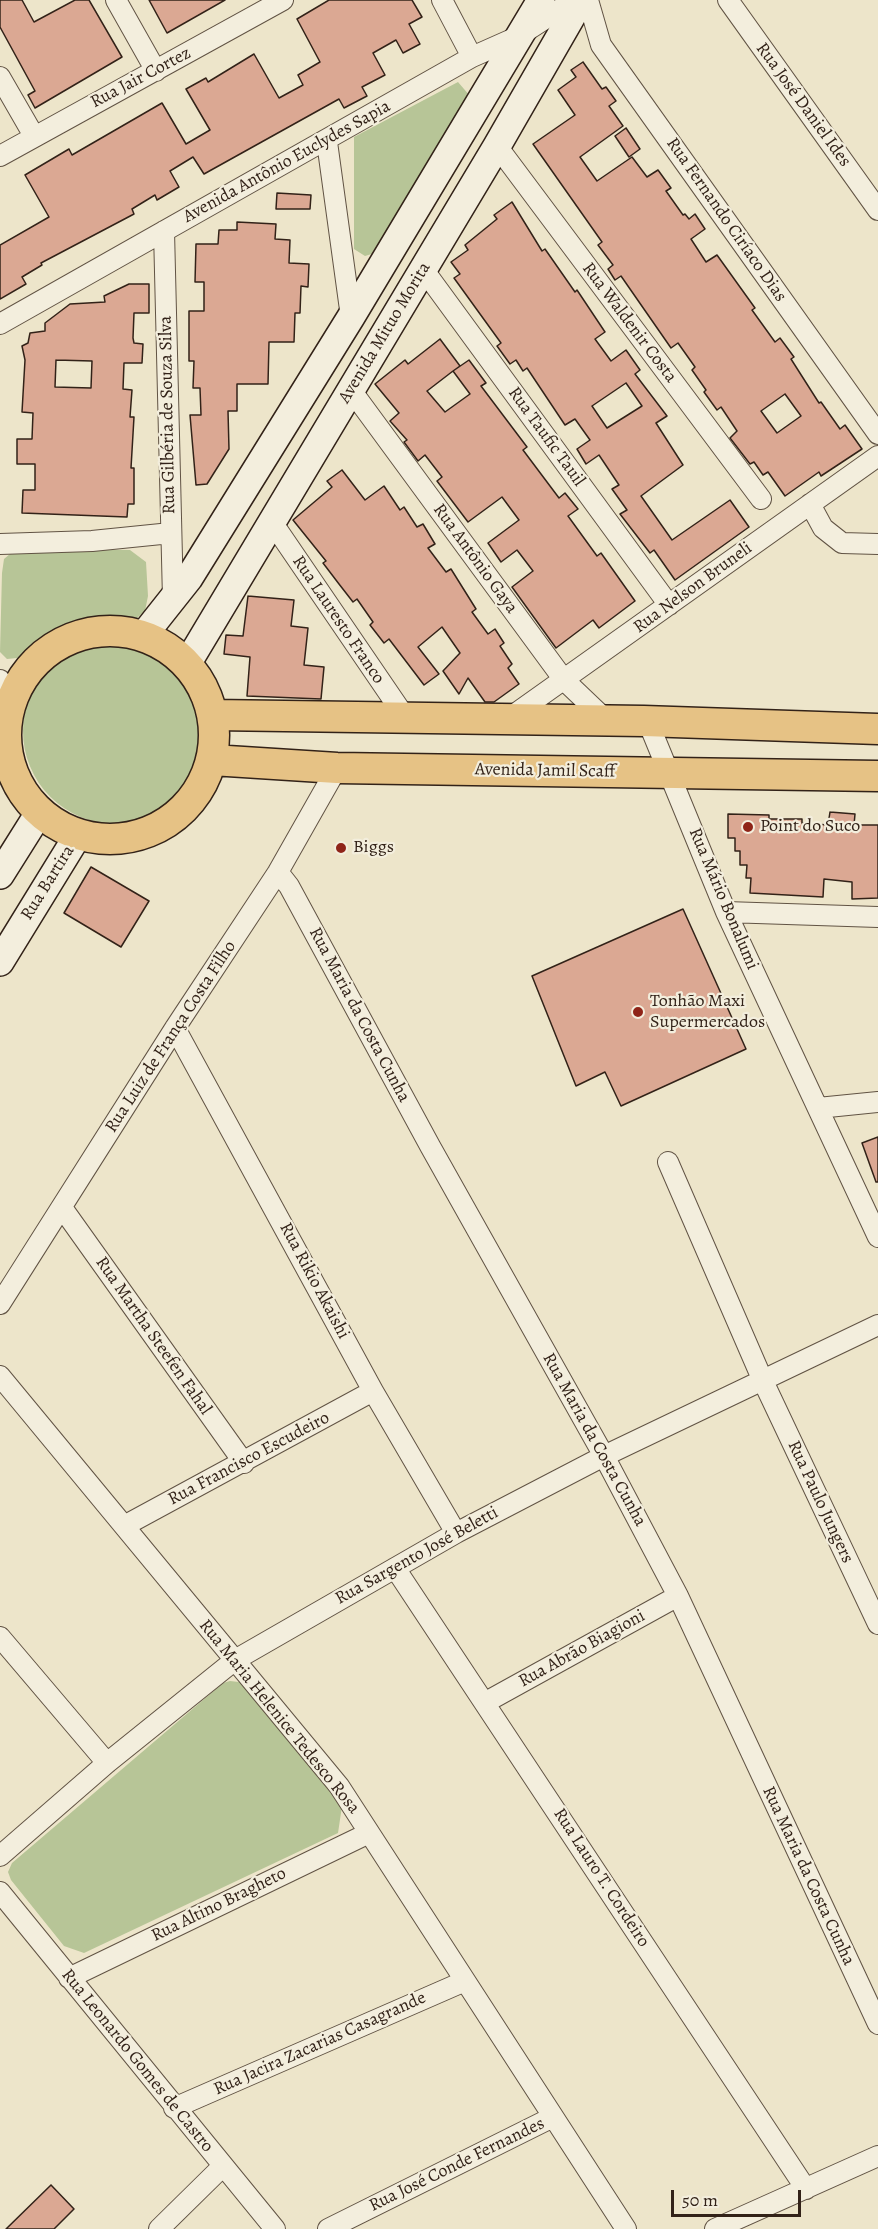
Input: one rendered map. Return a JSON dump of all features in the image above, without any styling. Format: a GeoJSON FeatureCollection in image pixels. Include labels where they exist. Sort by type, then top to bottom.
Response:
{"type":"FeatureCollection","features":[{"type":"Feature","properties":{"kind":"main road"},"geometry":{"type":"LineString","coordinates":[[109,630],[144,636],[167,647],[187,664],[204,688],[213,715],[215,738],[212,760],[198,792],[175,817],[145,834],[112,840],[78,836],[57,826],[39,813],[18,786],[4,755],[4,702],[43,655],[74,637],[109,630]]}},
{"type":"Feature","properties":{"kind":"main road"},"geometry":{"type":"LineString","coordinates":[[213,715],[607,721],[878,729]]}},
{"type":"Feature","properties":{"kind":"main road","name":"Avenida Jamil Scaff"},"geometry":{"type":"LineString","coordinates":[[212,760],[337,768],[878,776]]}},
{"type":"Feature","properties":{"kind":"street"},"geometry":{"type":"LineString","coordinates":[[116,0],[156,71]]}},
{"type":"Feature","properties":{"kind":"street"},"geometry":{"type":"LineString","coordinates":[[442,0],[472,57]]}},
{"type":"Feature","properties":{"kind":"street","name":"Avenida Mituo Morita"},"geometry":{"type":"LineString","coordinates":[[144,636],[189,578],[351,317],[541,0]]}},
{"type":"Feature","properties":{"kind":"street","name":"Avenida Antônio Euclydes Sapia"},"geometry":{"type":"LineString","coordinates":[[0,324],[327,142],[472,57],[517,37],[574,0]]}},
{"type":"Feature","properties":{"kind":"street","name":"Avenida Mituo Morita"},"geometry":{"type":"LineString","coordinates":[[187,664],[497,146],[581,0]]}},
{"type":"Feature","properties":{"kind":"street","name":"Rua Fernando Ciríaco Dias"},"geometry":{"type":"LineString","coordinates":[[588,0],[601,45],[878,434]]}},
{"type":"Feature","properties":{"kind":"street","name":"Rua José Daniel Ides"},"geometry":{"type":"LineString","coordinates":[[728,0],[878,210]]}},
{"type":"Feature","properties":{"kind":"street","name":"Rua Jair Cortez"},"geometry":{"type":"LineString","coordinates":[[0,156],[156,71],[277,1]]}},
{"type":"Feature","properties":{"kind":"street"},"geometry":{"type":"LineString","coordinates":[[0,77],[34,136]]}},
{"type":"Feature","properties":{"kind":"street"},"geometry":{"type":"LineString","coordinates":[[327,142],[351,317]]}},
{"type":"Feature","properties":{"kind":"street","name":"Rua Waldenir Costa"},"geometry":{"type":"LineString","coordinates":[[497,146],[761,499]]}},
{"type":"Feature","properties":{"kind":"street","name":"Rua Gilbéria de Souza Silva"},"geometry":{"type":"LineString","coordinates":[[164,231],[173,600]]}},
{"type":"Feature","properties":{"kind":"street","name":"Rua Taufic Tauil"},"geometry":{"type":"LineString","coordinates":[[423,269],[669,605]]}},
{"type":"Feature","properties":{"kind":"street","name":"Rua Antônio Gaya"},"geometry":{"type":"LineString","coordinates":[[351,390],[564,680],[607,721]]}},
{"type":"Feature","properties":{"kind":"street","name":"Rua Nelson Bruneli"},"geometry":{"type":"LineString","coordinates":[[508,719],[878,456]]}},
{"type":"Feature","properties":{"kind":"street"},"geometry":{"type":"LineString","coordinates":[[810,504],[823,528],[842,543],[878,544]]}},
{"type":"Feature","properties":{"kind":"street","name":"Rua Lauresto Franco"},"geometry":{"type":"LineString","coordinates":[[272,522],[405,717]]}},
{"type":"Feature","properties":{"kind":"street"},"geometry":{"type":"LineString","coordinates":[[0,544],[92,541],[171,533]]}},
{"type":"Feature","properties":{"kind":"street","name":"Rua Mário Bonalumi"},"geometry":{"type":"LineString","coordinates":[[648,722],[671,772],[726,912],[878,1237]]}},
{"type":"Feature","properties":{"kind":"street","name":"Rua Luiz de França Costa Filho"},"geometry":{"type":"LineString","coordinates":[[0,1304],[63,1209],[175,1028],[278,872],[337,768]]}},
{"type":"Feature","properties":{"kind":"street"},"geometry":{"type":"LineString","coordinates":[[0,875],[39,813]]}},
{"type":"Feature","properties":{"kind":"street","name":"Rua Bartira"},"geometry":{"type":"LineString","coordinates":[[0,962],[78,836]]}},
{"type":"Feature","properties":{"kind":"street","name":"Rua Maria da Costa Cunha"},"geometry":{"type":"LineString","coordinates":[[278,872],[289,886],[430,1146],[604,1456],[678,1596],[878,2025]]}},
{"type":"Feature","properties":{"kind":"street"},"geometry":{"type":"LineString","coordinates":[[726,912],[878,917]]}},
{"type":"Feature","properties":{"kind":"street","name":"Rua Rikio Akaishi"},"geometry":{"type":"LineString","coordinates":[[175,1028],[373,1392],[456,1533]]}},
{"type":"Feature","properties":{"kind":"street"},"geometry":{"type":"LineString","coordinates":[[818,1108],[878,1102]]}},
{"type":"Feature","properties":{"kind":"street","name":"Rua Paulo Jungers"},"geometry":{"type":"LineString","coordinates":[[668,1162],[763,1381],[878,1624]]}},
{"type":"Feature","properties":{"kind":"street","name":"Rua Martha Steefen Fahal"},"geometry":{"type":"LineString","coordinates":[[63,1209],[244,1463]]}},
{"type":"Feature","properties":{"kind":"street","name":"Rua Sargento José Beletti"},"geometry":{"type":"LineString","coordinates":[[0,1856],[107,1763],[235,1660],[456,1533],[604,1456],[878,1325]]}},
{"type":"Feature","properties":{"kind":"street","name":"Rua Maria Helenice Tedesco Rosa"},"geometry":{"type":"LineString","coordinates":[[0,1376],[339,1786],[626,2229]]}},
{"type":"Feature","properties":{"kind":"street","name":"Rua Francisco Escudeiro"},"geometry":{"type":"LineString","coordinates":[[124,1526],[373,1392]]}},
{"type":"Feature","properties":{"kind":"street","name":"Rua Lauro T. Cordeiro"},"geometry":{"type":"LineString","coordinates":[[395,1568],[486,1702],[806,2189]]}},
{"type":"Feature","properties":{"kind":"street","name":"Rua Abrão Biagioni"},"geometry":{"type":"LineString","coordinates":[[486,1702],[678,1596]]}},
{"type":"Feature","properties":{"kind":"street"},"geometry":{"type":"LineString","coordinates":[[0,1636],[107,1763]]}},
{"type":"Feature","properties":{"kind":"street","name":"Rua Altino Bragheto"},"geometry":{"type":"LineString","coordinates":[[69,1978],[369,1833]]}},
{"type":"Feature","properties":{"kind":"street","name":"Rua Leonardo Gomes de Castro"},"geometry":{"type":"LineString","coordinates":[[0,1892],[222,2167],[275,2229]]}},
{"type":"Feature","properties":{"kind":"street","name":"Rua Jacira Zacarias Casagrande"},"geometry":{"type":"LineString","coordinates":[[174,2108],[465,1981]]}},
{"type":"Feature","properties":{"kind":"street","name":"Rua José Conde Fernandes"},"geometry":{"type":"LineString","coordinates":[[328,2229],[553,2117]]}},
{"type":"Feature","properties":{"kind":"street"},"geometry":{"type":"LineString","coordinates":[[715,2229],[878,2156]]}},
{"type":"Feature","properties":{"kind":"street"},"geometry":{"type":"LineString","coordinates":[[159,2229],[222,2167]]}},
{"type":"Feature","properties":{"kind":"green space"},"geometry":{"type":"Polygon","coordinates":[[[458,82],[470,96],[375,253],[365,256],[354,249],[354,137],[458,82]]]}},
{"type":"Feature","properties":{"kind":"green space"},"geometry":{"type":"Polygon","coordinates":[[[17,548],[130,550],[146,562],[148,596],[145,611],[130,624],[73,628],[44,641],[17,658],[7,659],[0,652],[2,573],[4,559],[17,548]]]}},
{"type":"Feature","properties":{"kind":"green space"},"geometry":{"type":"Polygon","coordinates":[[[116,638],[152,645],[182,665],[202,695],[209,731],[202,767],[182,797],[152,817],[116,824],[80,817],[50,797],[30,767],[23,731],[30,695],[50,665],[80,645],[116,638]]]}},
{"type":"Feature","properties":{"kind":"green space"},"geometry":{"type":"Polygon","coordinates":[[[230,1681],[247,1683],[342,1806],[338,1833],[84,1953],[64,1946],[11,1880],[8,1872],[12,1863],[223,1683],[230,1681]]]}},
{"type":"Feature","properties":{"kind":"building"},"geometry":{"type":"Polygon","coordinates":[[[0,0],[22,0],[34,22],[75,0],[89,0],[122,57],[35,108],[28,95],[35,91],[0,27],[0,0]]]}},
{"type":"Feature","properties":{"kind":"building"},"geometry":{"type":"Polygon","coordinates":[[[149,0],[225,0],[167,33],[149,0]]]}},
{"type":"Feature","properties":{"kind":"building"},"geometry":{"type":"Polygon","coordinates":[[[329,0],[412,0],[422,17],[409,24],[420,44],[403,53],[396,40],[373,53],[385,75],[362,87],[367,96],[344,108],[339,99],[204,174],[193,157],[170,171],[179,187],[157,200],[155,195],[132,209],[134,214],[41,263],[42,265],[22,277],[26,284],[0,299],[0,245],[49,217],[25,175],[69,149],[72,155],[162,103],[186,144],[210,130],[186,89],[206,78],[208,82],[254,54],[279,98],[303,85],[298,75],[320,62],[297,19],[329,0]]]}},
{"type":"Feature","properties":{"kind":"building"},"geometry":{"type":"Polygon","coordinates":[[[583,62],[602,89],[606,87],[616,101],[609,106],[623,126],[580,157],[597,181],[632,157],[647,177],[658,170],[671,188],[666,191],[683,215],[685,214],[689,219],[695,214],[705,229],[691,239],[706,262],[717,255],[755,308],[752,310],[775,342],[780,338],[794,357],[791,359],[819,403],[821,402],[840,429],[845,425],[862,449],[821,476],[819,472],[785,496],[768,472],[763,475],[754,462],[750,464],[730,438],[737,431],[721,407],[717,410],[704,392],[706,390],[692,370],[695,367],[678,343],[671,348],[621,276],[615,280],[608,269],[613,265],[598,245],[602,242],[533,144],[575,115],[558,90],[576,77],[571,70],[583,62]],[[785,394],[761,411],[777,433],[801,416],[785,394]]]}},
{"type":"Feature","properties":{"kind":"building"},"geometry":{"type":"Polygon","coordinates":[[[626,128],[640,149],[629,157],[615,136],[626,128]]]}},
{"type":"Feature","properties":{"kind":"building"},"geometry":{"type":"Polygon","coordinates":[[[277,193],[311,195],[310,209],[276,209],[277,193]]]}},
{"type":"Feature","properties":{"kind":"building"},"geometry":{"type":"Polygon","coordinates":[[[512,202],[542,251],[545,249],[575,292],[577,290],[605,332],[595,339],[611,361],[626,350],[640,370],[635,374],[667,416],[656,423],[683,465],[641,496],[672,540],[730,500],[749,527],[675,580],[654,550],[650,553],[620,514],[627,510],[612,489],[619,485],[599,455],[586,464],[577,449],[590,440],[575,419],[565,425],[527,368],[523,371],[516,360],[510,364],[497,346],[501,343],[454,278],[460,274],[451,262],[468,250],[465,245],[497,219],[494,215],[512,202]],[[626,383],[592,406],[607,428],[642,406],[626,383]]]}},
{"type":"Feature","properties":{"kind":"building"},"geometry":{"type":"Polygon","coordinates":[[[237,222],[276,224],[275,239],[290,240],[289,263],[309,264],[308,287],[301,286],[300,313],[295,313],[294,342],[269,342],[268,384],[237,384],[237,411],[228,411],[229,449],[207,484],[196,485],[190,415],[201,415],[200,388],[193,388],[194,361],[189,361],[189,311],[204,311],[204,282],[195,282],[196,244],[218,244],[219,230],[237,230],[237,222]]]}},
{"type":"Feature","properties":{"kind":"building"},"geometry":{"type":"Polygon","coordinates":[[[129,284],[149,284],[149,313],[134,313],[133,338],[134,343],[143,344],[142,363],[124,363],[123,389],[132,390],[130,417],[134,417],[131,468],[134,468],[134,504],[128,504],[127,517],[22,513],[23,490],[35,490],[35,464],[17,464],[17,439],[32,439],[33,413],[22,412],[25,360],[22,346],[28,343],[30,333],[45,331],[45,323],[70,304],[105,302],[104,296],[129,284]],[[56,360],[55,387],[91,388],[92,361],[56,360]]]}},
{"type":"Feature","properties":{"kind":"building"},"geometry":{"type":"Polygon","coordinates":[[[440,339],[460,366],[453,371],[469,360],[486,383],[481,386],[527,447],[523,450],[559,498],[565,493],[578,509],[568,516],[597,556],[601,553],[635,601],[599,628],[593,620],[556,648],[512,587],[533,571],[517,550],[501,562],[488,543],[519,520],[502,497],[468,522],[437,481],[442,477],[425,455],[418,461],[404,442],[407,440],[390,421],[399,413],[375,384],[405,360],[408,364],[440,339]],[[453,371],[427,391],[445,412],[470,394],[453,371]]]}},
{"type":"Feature","properties":{"kind":"building"},"geometry":{"type":"Polygon","coordinates":[[[342,470],[365,500],[384,486],[400,510],[404,507],[417,527],[423,524],[435,544],[428,548],[446,572],[451,569],[476,609],[472,612],[488,634],[495,629],[504,643],[500,646],[512,664],[508,668],[519,684],[494,702],[485,702],[468,678],[459,694],[443,671],[460,653],[442,627],[418,647],[439,674],[424,685],[389,639],[384,643],[370,625],[373,622],[357,599],[353,602],[323,563],[326,561],[293,520],[332,487],[327,481],[342,470]]]}},
{"type":"Feature","properties":{"kind":"building"},"geometry":{"type":"Polygon","coordinates":[[[248,596],[294,600],[291,626],[308,628],[304,665],[324,667],[321,699],[247,696],[250,657],[224,654],[226,635],[243,636],[248,596]]]}},
{"type":"Feature","properties":{"kind":"building"},"geometry":{"type":"Polygon","coordinates":[[[830,812],[855,814],[854,825],[878,825],[878,898],[852,899],[852,882],[824,879],[823,897],[750,893],[751,878],[746,878],[747,865],[740,865],[740,851],[735,851],[735,838],[728,838],[728,814],[769,815],[769,819],[802,819],[802,823],[828,825],[830,812]]]}},
{"type":"Feature","properties":{"kind":"building"},"geometry":{"type":"Polygon","coordinates":[[[91,867],[149,901],[121,947],[64,913],[91,867]]]}},
{"type":"Feature","properties":{"kind":"building","name":"Tonhão Maxi Supermercados"},"geometry":{"type":"Polygon","coordinates":[[[683,909],[746,1049],[621,1106],[605,1072],[576,1086],[532,976],[683,909]]]}},
{"type":"Feature","properties":{"kind":"building"},"geometry":{"type":"Polygon","coordinates":[[[878,1137],[878,1182],[876,1182],[862,1143],[878,1137]]]}},
{"type":"Feature","properties":{"kind":"building"},"geometry":{"type":"Polygon","coordinates":[[[51,2185],[74,2209],[54,2229],[6,2229],[51,2185]]]}},
{"type":"Feature","properties":{"kind":"place","name":"Point do Suco"},"geometry":{"type":"Point","coordinates":[748,827]}},
{"type":"Feature","properties":{"kind":"place","name":"Biggs"},"geometry":{"type":"Point","coordinates":[341,848]}},
{"type":"Feature","properties":{"kind":"place","name":"Tonhão Maxi Supermercados"},"geometry":{"type":"Point","coordinates":[638,1012]}}]}
